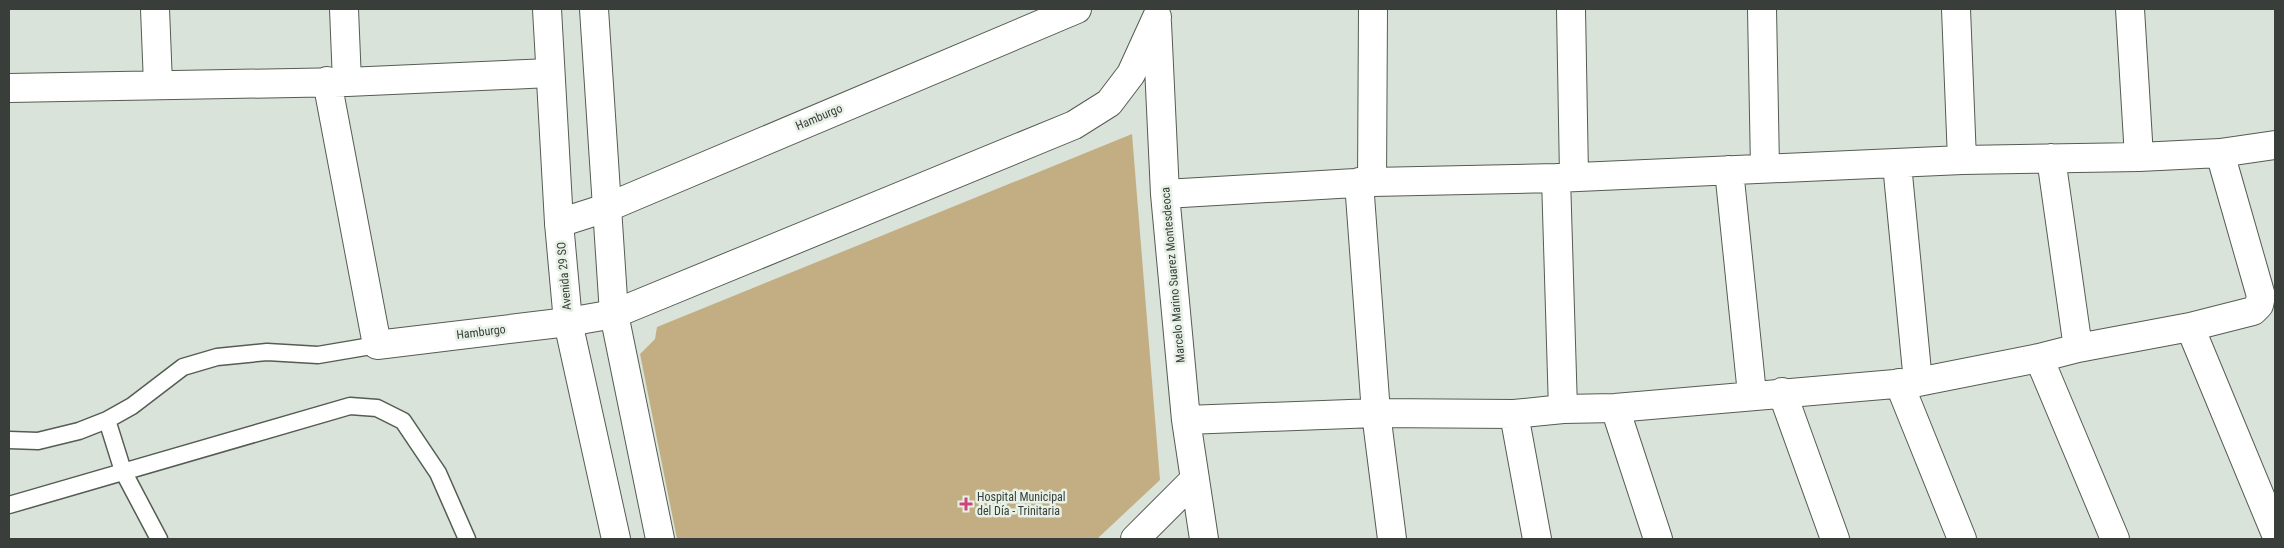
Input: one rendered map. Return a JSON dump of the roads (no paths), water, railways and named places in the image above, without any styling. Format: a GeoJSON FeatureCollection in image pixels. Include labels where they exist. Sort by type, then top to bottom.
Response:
{"type":"FeatureCollection","features":[{"type":"Feature","properties":{"kind":"street"},"geometry":{"type":"LineString","coordinates":[[155,9],[158,84]]}},
{"type":"Feature","properties":{"kind":"street"},"geometry":{"type":"LineString","coordinates":[[344,9],[337,81],[377,345]]}},
{"type":"Feature","properties":{"kind":"street","name":"Avenida 29 SO"},"geometry":{"type":"LineString","coordinates":[[547,9],[559,223],[568,322],[616,539]]}},
{"type":"Feature","properties":{"kind":"street"},"geometry":{"type":"LineString","coordinates":[[594,9],[614,314],[660,539]]}},
{"type":"Feature","properties":{"kind":"street","name":"Hamburgo"},"geometry":{"type":"LineString","coordinates":[[559,223],[606,208],[1077,9]]}},
{"type":"Feature","properties":{"kind":"street"},"geometry":{"type":"LineString","coordinates":[[1373,9],[1366,182],[1376,413],[1392,539]]}},
{"type":"Feature","properties":{"kind":"street"},"geometry":{"type":"LineString","coordinates":[[1563,409],[1565,177],[1571,9]]}},
{"type":"Feature","properties":{"kind":"street"},"geometry":{"type":"LineString","coordinates":[[1762,9],[1765,168]]}},
{"type":"Feature","properties":{"kind":"street"},"geometry":{"type":"LineString","coordinates":[[1956,9],[1962,160]]}},
{"type":"Feature","properties":{"kind":"street"},"geometry":{"type":"LineString","coordinates":[[2130,9],[2139,157]]}},
{"type":"Feature","properties":{"kind":"street","name":"Hamburgo"},"geometry":{"type":"LineString","coordinates":[[377,345],[568,322],[614,314],[1074,125],[1109,104],[1131,74],[1157,13]]}},
{"type":"Feature","properties":{"kind":"street","name":"Marcelo Marino Suarez Montesdeoca"},"geometry":{"type":"LineString","coordinates":[[1157,13],[1165,194],[1186,420],[1204,539]]}},
{"type":"Feature","properties":{"kind":"street"},"geometry":{"type":"LineString","coordinates":[[9,88],[337,81],[550,73]]}},
{"type":"Feature","properties":{"kind":"street"},"geometry":{"type":"LineString","coordinates":[[1165,194],[1366,182],[1565,177],[1962,160],[2139,157],[2220,153],[2275,145]]}},
{"type":"Feature","properties":{"kind":"street"},"geometry":{"type":"LineString","coordinates":[[1186,420],[1376,413],[1514,414],[1563,409],[1615,408],[1752,394],[1908,382],[2039,358],[2078,348],[2190,327],[2253,311],[2259,305],[2261,296],[2220,153]]}},
{"type":"Feature","properties":{"kind":"street"},"geometry":{"type":"LineString","coordinates":[[2051,158],[2078,348]]}},
{"type":"Feature","properties":{"kind":"street"},"geometry":{"type":"LineString","coordinates":[[1897,164],[1908,382],[1962,539]]}},
{"type":"Feature","properties":{"kind":"street"},"geometry":{"type":"LineString","coordinates":[[1729,170],[1752,394]]}},
{"type":"Feature","properties":{"kind":"street"},"geometry":{"type":"LineString","coordinates":[[2190,327],[2275,532]]}},
{"type":"Feature","properties":{"kind":"street"},"geometry":{"type":"LineString","coordinates":[[2039,358],[2114,539]]}},
{"type":"Feature","properties":{"kind":"street"},"geometry":{"type":"LineString","coordinates":[[1782,392],[1835,539]]}},
{"type":"Feature","properties":{"kind":"street"},"geometry":{"type":"LineString","coordinates":[[1615,408],[1658,539]]}},
{"type":"Feature","properties":{"kind":"street"},"geometry":{"type":"LineString","coordinates":[[1514,414],[1537,539]]}},
{"type":"Feature","properties":{"kind":"street"},"geometry":{"type":"LineString","coordinates":[[1135,539],[1195,479]]}},
{"type":"Feature","properties":{"kind":"lane"},"geometry":{"type":"LineString","coordinates":[[9,440],[38,441],[79,431],[107,420],[132,406],[183,367],[217,357],[267,352],[318,355],[377,345]]}},
{"type":"Feature","properties":{"kind":"lane"},"geometry":{"type":"LineString","coordinates":[[9,505],[350,406],[378,408],[402,421],[438,474],[468,539]]}},
{"type":"Feature","properties":{"kind":"lane"},"geometry":{"type":"LineString","coordinates":[[107,420],[123,471],[159,539]]}},
{"type":"Feature","properties":{"kind":"place","name":"Hospital Municipal del Día - Trinitaria"},"geometry":{"type":"Point","coordinates":[966,504]}}]}
